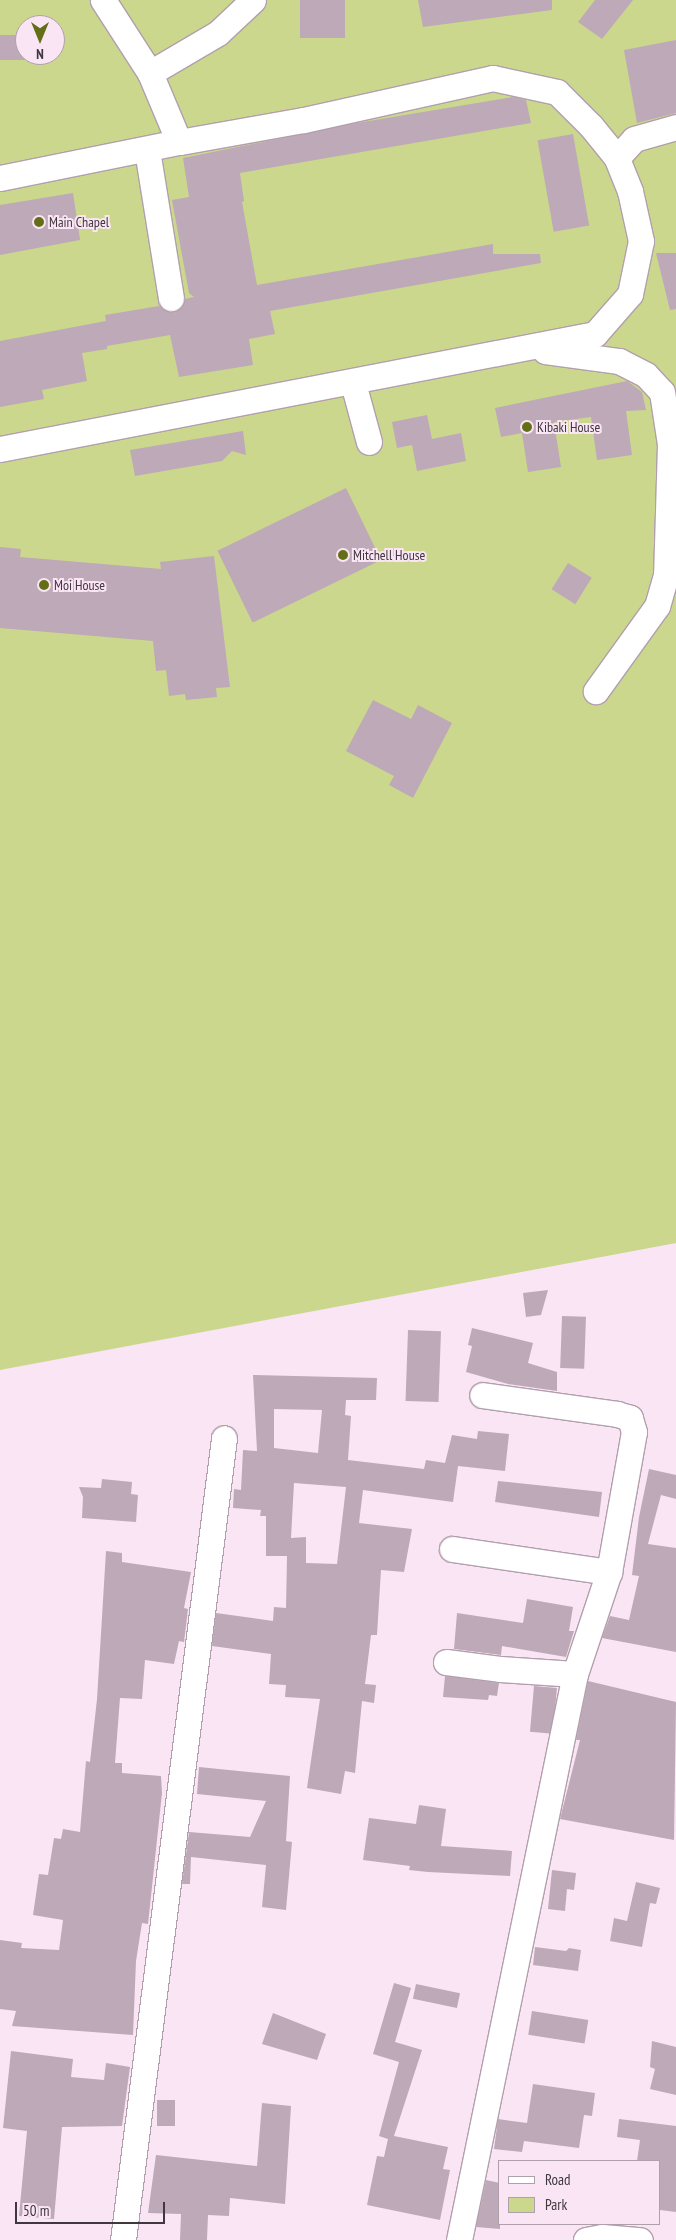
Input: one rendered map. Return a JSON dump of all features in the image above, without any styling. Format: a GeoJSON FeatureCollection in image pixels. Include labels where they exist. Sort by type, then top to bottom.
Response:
{"type":"FeatureCollection","features":[{"type":"Feature","properties":{"kind":"street"},"geometry":{"type":"LineString","coordinates":[[103,0],[150,73],[179,142]]}},
{"type":"Feature","properties":{"kind":"street"},"geometry":{"type":"LineString","coordinates":[[150,73],[218,32],[253,0]]}},
{"type":"Feature","properties":{"kind":"street"},"geometry":{"type":"LineString","coordinates":[[0,178],[147,150],[179,142],[304,120],[493,78],[557,92],[592,126],[617,158],[630,191],[642,241],[630,294],[595,334],[353,383],[0,449]]}},
{"type":"Feature","properties":{"kind":"street"},"geometry":{"type":"LineString","coordinates":[[617,158],[634,140],[676,127]]}},
{"type":"Feature","properties":{"kind":"street"},"geometry":{"type":"LineString","coordinates":[[147,150],[171,298]]}},
{"type":"Feature","properties":{"kind":"street"},"geometry":{"type":"LineString","coordinates":[[523,348],[619,361],[646,375],[662,392],[670,444],[666,575],[658,606],[596,691]]}},
{"type":"Feature","properties":{"kind":"street"},"geometry":{"type":"LineString","coordinates":[[353,383],[369,442]]}},
{"type":"Feature","properties":{"kind":"street"},"geometry":{"type":"LineString","coordinates":[[459,2240],[576,1674],[609,1572],[634,1432],[630,1418],[482,1395]]}},
{"type":"Feature","properties":{"kind":"street"},"geometry":{"type":"LineString","coordinates":[[123,2240],[224,1438]]}},
{"type":"Feature","properties":{"kind":"street"},"geometry":{"type":"LineString","coordinates":[[452,1549],[609,1572]]}},
{"type":"Feature","properties":{"kind":"street"},"geometry":{"type":"LineString","coordinates":[[446,1662],[500,1669],[576,1674]]}},
{"type":"Feature","properties":{"kind":"street"},"geometry":{"type":"LineString","coordinates":[[586,2240],[602,2237],[640,2240]]}},
{"type":"Feature","properties":{"kind":"green space"},"geometry":{"type":"Polygon","coordinates":[[[0,0],[676,0],[676,1243],[0,1370],[0,0]]]}},
{"type":"Feature","properties":{"kind":"building"},"geometry":{"type":"Polygon","coordinates":[[[300,0],[345,0],[345,38],[300,38],[300,0]]]}},
{"type":"Feature","properties":{"kind":"building"},"geometry":{"type":"Polygon","coordinates":[[[418,0],[552,0],[552,10],[423,27],[418,0]]]}},
{"type":"Feature","properties":{"kind":"building"},"geometry":{"type":"Polygon","coordinates":[[[595,0],[633,0],[602,39],[578,22],[595,0]]]}},
{"type":"Feature","properties":{"kind":"building"},"geometry":{"type":"Polygon","coordinates":[[[0,35],[15,35],[15,60],[0,60],[0,35]]]}},
{"type":"Feature","properties":{"kind":"building"},"geometry":{"type":"Polygon","coordinates":[[[676,40],[676,113],[637,123],[624,50],[676,40]]]}},
{"type":"Feature","properties":{"kind":"building"},"geometry":{"type":"Polygon","coordinates":[[[513,97],[526,100],[531,123],[240,173],[244,201],[242,202],[257,285],[493,244],[493,254],[540,254],[541,263],[270,311],[275,334],[249,339],[253,365],[179,377],[170,335],[107,346],[107,349],[82,353],[87,381],[42,390],[44,399],[0,407],[0,341],[106,321],[105,315],[159,306],[174,312],[180,309],[185,299],[194,297],[189,293],[172,200],[189,197],[183,158],[351,124],[513,97]]]}},
{"type":"Feature","properties":{"kind":"building"},"geometry":{"type":"Polygon","coordinates":[[[573,134],[589,226],[554,232],[538,140],[573,134]]]}},
{"type":"Feature","properties":{"kind":"building","name":"Main Chapel"},"geometry":{"type":"Polygon","coordinates":[[[73,193],[80,240],[0,255],[0,205],[73,193]]]}},
{"type":"Feature","properties":{"kind":"building"},"geometry":{"type":"Polygon","coordinates":[[[656,253],[676,253],[676,309],[670,310],[656,253]]]}},
{"type":"Feature","properties":{"kind":"building","name":"Kibaki House"},"geometry":{"type":"Polygon","coordinates":[[[627,381],[642,392],[646,410],[626,411],[632,455],[597,460],[591,417],[554,422],[561,467],[528,472],[522,433],[501,437],[495,408],[627,381]]]}},
{"type":"Feature","properties":{"kind":"building"},"geometry":{"type":"Polygon","coordinates":[[[427,415],[432,439],[461,433],[466,461],[417,471],[412,445],[397,448],[392,422],[427,415]]]}},
{"type":"Feature","properties":{"kind":"building"},"geometry":{"type":"Polygon","coordinates":[[[243,431],[246,455],[232,451],[222,461],[135,476],[130,450],[243,431]]]}},
{"type":"Feature","properties":{"kind":"building","name":"Mitchell House"},"geometry":{"type":"Polygon","coordinates":[[[346,488],[381,560],[253,623],[217,551],[346,488]]]}},
{"type":"Feature","properties":{"kind":"building"},"geometry":{"type":"Polygon","coordinates":[[[0,547],[21,549],[20,557],[161,569],[160,562],[214,556],[230,687],[216,688],[217,697],[186,700],[185,694],[169,696],[166,670],[156,671],[153,641],[0,628],[0,547]]]}},
{"type":"Feature","properties":{"kind":"building"},"geometry":{"type":"Polygon","coordinates":[[[568,563],[592,578],[575,604],[552,589],[568,563]]]}},
{"type":"Feature","properties":{"kind":"building"},"geometry":{"type":"Polygon","coordinates":[[[373,700],[411,719],[418,705],[452,723],[413,798],[389,785],[394,776],[346,751],[373,700]]]}},
{"type":"Feature","properties":{"kind":"building"},"geometry":{"type":"Polygon","coordinates":[[[548,1290],[541,1315],[526,1317],[523,1293],[548,1290]]]}},
{"type":"Feature","properties":{"kind":"building"},"geometry":{"type":"Polygon","coordinates":[[[562,1316],[586,1317],[584,1369],[560,1368],[562,1316]]]}},
{"type":"Feature","properties":{"kind":"building"},"geometry":{"type":"Polygon","coordinates":[[[472,1328],[533,1343],[528,1363],[557,1372],[557,1391],[508,1384],[466,1372],[472,1346],[468,1345],[472,1328]]]}},
{"type":"Feature","properties":{"kind":"building"},"geometry":{"type":"Polygon","coordinates":[[[408,1330],[441,1331],[439,1402],[406,1401],[408,1330]]]}},
{"type":"Feature","properties":{"kind":"building"},"geometry":{"type":"Polygon","coordinates":[[[253,1375],[377,1378],[376,1400],[346,1400],[345,1415],[351,1416],[348,1460],[424,1469],[426,1460],[445,1463],[452,1435],[477,1439],[478,1431],[509,1434],[505,1471],[458,1466],[453,1502],[363,1490],[359,1523],[412,1529],[404,1572],[381,1570],[377,1635],[371,1635],[365,1684],[376,1685],[374,1703],[362,1701],[355,1773],[345,1771],[341,1794],[307,1788],[320,1699],[285,1697],[286,1685],[269,1684],[271,1654],[212,1646],[216,1613],[273,1621],[274,1607],[286,1608],[287,1556],[266,1556],[266,1516],[260,1516],[261,1510],[233,1508],[234,1489],[241,1490],[243,1450],[257,1451],[253,1375]],[[274,1409],[274,1448],[318,1453],[322,1410],[274,1409]],[[294,1483],[291,1538],[306,1537],[306,1563],[337,1564],[346,1487],[294,1483]]]}},
{"type":"Feature","properties":{"kind":"building"},"geometry":{"type":"Polygon","coordinates":[[[649,1469],[676,1475],[676,1499],[661,1495],[648,1544],[676,1548],[676,1652],[602,1638],[610,1616],[629,1620],[639,1576],[632,1575],[639,1517],[649,1469]]]}},
{"type":"Feature","properties":{"kind":"building"},"geometry":{"type":"Polygon","coordinates":[[[102,1479],[132,1482],[131,1494],[138,1495],[136,1522],[82,1518],[83,1497],[79,1487],[101,1488],[102,1479]]]}},
{"type":"Feature","properties":{"kind":"building"},"geometry":{"type":"Polygon","coordinates":[[[498,1481],[602,1492],[599,1517],[495,1502],[498,1481]]]}},
{"type":"Feature","properties":{"kind":"building"},"geometry":{"type":"Polygon","coordinates":[[[106,1551],[122,1553],[122,1562],[191,1572],[184,1608],[188,1609],[184,1642],[179,1641],[174,1664],[145,1660],[142,1699],[120,1698],[115,1763],[122,1763],[122,1773],[161,1776],[162,1793],[148,1924],[142,1923],[136,1961],[133,2035],[12,2026],[16,2011],[0,2009],[0,1940],[22,1943],[21,1948],[59,1950],[63,1920],[33,1915],[39,1874],[48,1875],[54,1838],[61,1839],[63,1829],[80,1832],[86,1761],[90,1762],[97,1699],[106,1551]]]}},
{"type":"Feature","properties":{"kind":"building"},"geometry":{"type":"Polygon","coordinates":[[[527,1599],[573,1607],[569,1631],[574,1631],[566,1657],[502,1646],[501,1655],[454,1649],[457,1613],[523,1623],[527,1599]]]}},
{"type":"Feature","properties":{"kind":"building"},"geometry":{"type":"Polygon","coordinates":[[[445,1676],[499,1683],[497,1696],[489,1695],[488,1700],[443,1697],[445,1676]]]}},
{"type":"Feature","properties":{"kind":"building"},"geometry":{"type":"Polygon","coordinates":[[[588,1681],[676,1702],[674,1840],[560,1819],[580,1740],[576,1740],[588,1681]]]}},
{"type":"Feature","properties":{"kind":"building"},"geometry":{"type":"Polygon","coordinates":[[[534,1686],[557,1688],[553,1734],[530,1732],[534,1686]]]}},
{"type":"Feature","properties":{"kind":"building"},"geometry":{"type":"Polygon","coordinates":[[[199,1767],[290,1776],[286,1841],[292,1842],[286,1910],[262,1907],[266,1865],[191,1857],[190,1884],[182,1884],[189,1832],[250,1837],[266,1801],[197,1794],[199,1767]]]}},
{"type":"Feature","properties":{"kind":"building"},"geometry":{"type":"Polygon","coordinates":[[[419,1805],[446,1809],[441,1846],[512,1851],[510,1876],[409,1870],[410,1866],[363,1860],[369,1818],[416,1824],[419,1805]]]}},
{"type":"Feature","properties":{"kind":"building"},"geometry":{"type":"Polygon","coordinates":[[[552,1870],[576,1873],[574,1890],[567,1889],[565,1911],[548,1909],[552,1870]]]}},
{"type":"Feature","properties":{"kind":"building"},"geometry":{"type":"Polygon","coordinates":[[[636,1882],[660,1888],[656,1904],[650,1903],[642,1947],[610,1941],[614,1918],[627,1921],[636,1882]]]}},
{"type":"Feature","properties":{"kind":"building"},"geometry":{"type":"Polygon","coordinates":[[[535,1947],[566,1951],[569,1948],[581,1950],[578,1971],[533,1965],[535,1947]]]}},
{"type":"Feature","properties":{"kind":"building"},"geometry":{"type":"Polygon","coordinates":[[[394,1983],[411,1988],[395,2042],[422,2050],[394,2136],[448,2147],[443,2169],[450,2170],[440,2220],[367,2205],[377,2156],[384,2157],[388,2139],[379,2136],[399,2062],[373,2054],[394,1983]]]}},
{"type":"Feature","properties":{"kind":"building"},"geometry":{"type":"Polygon","coordinates":[[[416,1984],[460,1993],[457,2008],[413,1999],[416,1984]]]}},
{"type":"Feature","properties":{"kind":"building"},"geometry":{"type":"Polygon","coordinates":[[[532,2011],[588,2020],[585,2044],[528,2035],[532,2011]]]}},
{"type":"Feature","properties":{"kind":"building"},"geometry":{"type":"Polygon","coordinates":[[[273,2013],[326,2034],[317,2060],[262,2044],[273,2013]]]}},
{"type":"Feature","properties":{"kind":"building"},"geometry":{"type":"Polygon","coordinates":[[[652,2041],[676,2047],[676,2095],[650,2089],[655,2069],[650,2067],[652,2041]]]}},
{"type":"Feature","properties":{"kind":"building"},"geometry":{"type":"Polygon","coordinates":[[[11,2051],[73,2059],[71,2077],[104,2080],[106,2063],[130,2067],[122,2126],[62,2127],[54,2219],[19,2216],[27,2131],[3,2128],[11,2051]]]}},
{"type":"Feature","properties":{"kind":"building"},"geometry":{"type":"Polygon","coordinates":[[[533,2084],[595,2093],[592,2116],[584,2115],[579,2148],[524,2141],[522,2152],[494,2149],[498,2119],[527,2123],[533,2084]]]}},
{"type":"Feature","properties":{"kind":"building"},"geometry":{"type":"Polygon","coordinates":[[[157,2100],[175,2100],[175,2126],[157,2126],[157,2100]]]}},
{"type":"Feature","properties":{"kind":"building"},"geometry":{"type":"Polygon","coordinates":[[[262,2103],[291,2106],[285,2204],[230,2198],[229,2216],[208,2215],[207,2240],[180,2240],[181,2214],[148,2213],[156,2155],[257,2166],[262,2103]]]}},
{"type":"Feature","properties":{"kind":"building"},"geometry":{"type":"Polygon","coordinates":[[[619,2119],[676,2126],[676,2212],[661,2210],[661,2160],[637,2160],[640,2140],[617,2137],[619,2119]]]}},
{"type":"Feature","properties":{"kind":"building"},"geometry":{"type":"Polygon","coordinates":[[[486,2180],[498,2183],[498,2225],[500,2225],[500,2229],[476,2227],[486,2180]]]}},
{"type":"Feature","properties":{"kind":"place","name":"Main Chapel"},"geometry":{"type":"Point","coordinates":[39,222]}},
{"type":"Feature","properties":{"kind":"place","name":"Kibaki House"},"geometry":{"type":"Point","coordinates":[527,427]}},
{"type":"Feature","properties":{"kind":"place","name":"Mitchell House"},"geometry":{"type":"Point","coordinates":[343,555]}},
{"type":"Feature","properties":{"kind":"place","name":"Moi House"},"geometry":{"type":"Point","coordinates":[44,585]}}]}
